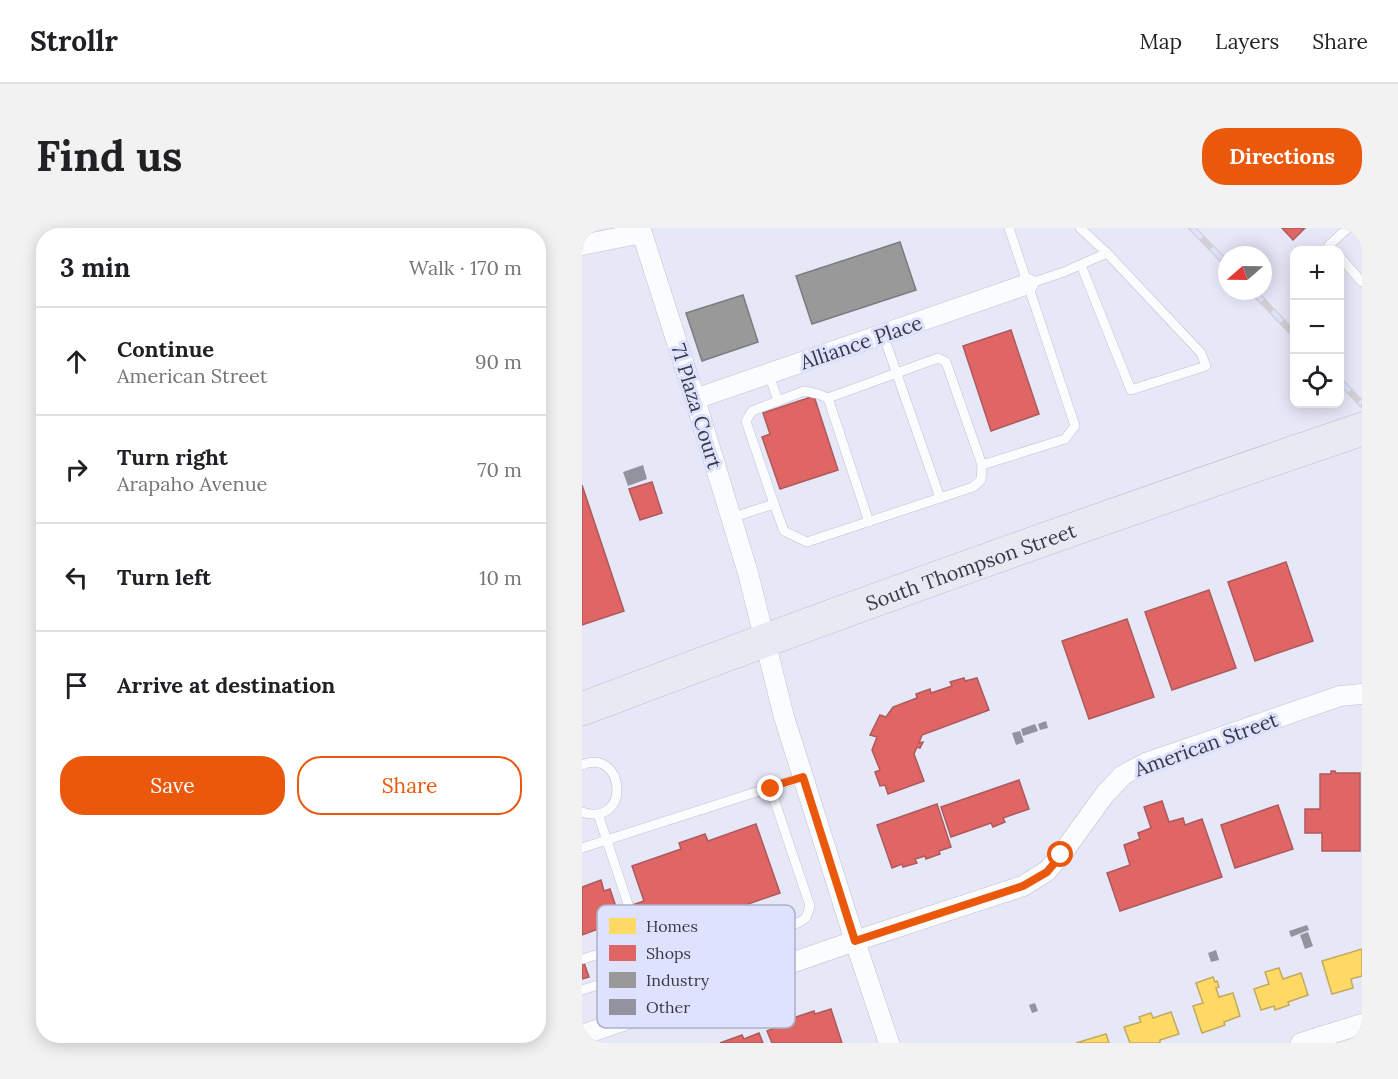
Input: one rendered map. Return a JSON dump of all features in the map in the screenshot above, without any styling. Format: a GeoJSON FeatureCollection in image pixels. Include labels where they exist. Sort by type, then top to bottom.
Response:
{"type":"FeatureCollection","features":[{"type":"Feature","properties":{"kind":"highway","name":"South Thompson Street"},"geometry":{"type":"LineString","coordinates":[[582,709],[765,640],[1362,429]]}},
{"type":"Feature","properties":{"kind":"street","name":"71 Plaza Court"},"geometry":{"type":"LineString","coordinates":[[582,245],[642,232],[748,573],[784,717],[889,1043]]}},
{"type":"Feature","properties":{"kind":"street","name":"Alliance Place"},"geometry":{"type":"LineString","coordinates":[[695,399],[1028,284]]}},
{"type":"Feature","properties":{"kind":"street","name":"American Street"},"geometry":{"type":"LineString","coordinates":[[795,962],[1023,886],[1047,872],[1105,794],[1123,776],[1146,763],[1340,696],[1362,694]]}},
{"type":"Feature","properties":{"kind":"street"},"geometry":{"type":"LineString","coordinates":[[1301,1043],[1362,1024]]}},
{"type":"Feature","properties":{"kind":"street","name":"American Street"},"geometry":{"type":"LineString","coordinates":[[582,1035],[602,1028]]}},
{"type":"Feature","properties":{"kind":"lane"},"geometry":{"type":"LineString","coordinates":[[982,465],[1065,438],[1075,426],[1009,228]]}},
{"type":"Feature","properties":{"kind":"lane"},"geometry":{"type":"LineString","coordinates":[[1080,228],[1107,253],[1201,353],[1206,366],[1131,390],[1081,265]]}},
{"type":"Feature","properties":{"kind":"lane"},"geometry":{"type":"LineString","coordinates":[[1330,246],[1348,228]]}},
{"type":"Feature","properties":{"kind":"lane"},"geometry":{"type":"LineString","coordinates":[[1028,284],[1064,272],[1107,253]]}},
{"type":"Feature","properties":{"kind":"lane"},"geometry":{"type":"LineString","coordinates":[[1344,262],[1362,282]]}},
{"type":"Feature","properties":{"kind":"lane"},"geometry":{"type":"LineString","coordinates":[[883,334],[940,498]]}},
{"type":"Feature","properties":{"kind":"lane"},"geometry":{"type":"LineString","coordinates":[[828,398],[938,357],[946,362],[982,465],[981,480],[973,487],[869,522],[807,542],[784,531],[746,421],[752,411],[804,391],[818,393],[828,398],[869,522]]}},
{"type":"Feature","properties":{"kind":"lane"},"geometry":{"type":"LineString","coordinates":[[769,374],[778,401]]}},
{"type":"Feature","properties":{"kind":"lane"},"geometry":{"type":"LineString","coordinates":[[731,518],[774,504]]}},
{"type":"Feature","properties":{"kind":"lane"},"geometry":{"type":"LineString","coordinates":[[582,765],[596,763],[610,770],[615,776],[618,791],[616,799],[605,811],[598,814],[582,812]]}},
{"type":"Feature","properties":{"kind":"lane"},"geometry":{"type":"LineString","coordinates":[[582,848],[803,777]]}},
{"type":"Feature","properties":{"kind":"lane"},"geometry":{"type":"LineString","coordinates":[[770,787],[810,906],[806,918],[795,924]]}},
{"type":"Feature","properties":{"kind":"lane"},"geometry":{"type":"LineString","coordinates":[[598,814],[627,905]]}},
{"type":"Feature","properties":{"kind":"lane"},"geometry":{"type":"LineString","coordinates":[[582,990],[597,985]]}},
{"type":"Feature","properties":{"kind":"building: Homes"},"geometry":{"type":"Polygon","coordinates":[[[1362,949],[1362,976],[1351,979],[1353,988],[1332,994],[1322,961],[1362,949]]]}},
{"type":"Feature","properties":{"kind":"building: Homes"},"geometry":{"type":"Polygon","coordinates":[[[1279,968],[1283,979],[1301,973],[1308,995],[1288,1002],[1289,1005],[1275,1010],[1274,1006],[1261,1010],[1254,989],[1269,984],[1265,972],[1279,968]]]}},
{"type":"Feature","properties":{"kind":"building: Homes"},"geometry":{"type":"Polygon","coordinates":[[[1213,977],[1219,987],[1216,988],[1219,997],[1233,993],[1240,1016],[1224,1022],[1225,1025],[1202,1033],[1193,1006],[1203,1003],[1196,983],[1213,977]]]}},
{"type":"Feature","properties":{"kind":"building: Homes"},"geometry":{"type":"Polygon","coordinates":[[[1171,1012],[1179,1034],[1160,1040],[1160,1043],[1130,1043],[1124,1027],[1141,1022],[1139,1017],[1151,1013],[1153,1018],[1171,1012]]]}},
{"type":"Feature","properties":{"kind":"building: Homes"},"geometry":{"type":"Polygon","coordinates":[[[1106,1034],[1109,1043],[1076,1043],[1106,1034]]]}},
{"type":"Feature","properties":{"kind":"building: Shops"},"geometry":{"type":"Polygon","coordinates":[[[1282,228],[1305,228],[1293,240],[1282,228]]]}},
{"type":"Feature","properties":{"kind":"building: Shops"},"geometry":{"type":"Polygon","coordinates":[[[1011,330],[1039,414],[991,431],[963,346],[1011,330]]]}},
{"type":"Feature","properties":{"kind":"building: Shops"},"geometry":{"type":"Polygon","coordinates":[[[814,396],[838,470],[780,489],[762,437],[770,434],[763,413],[814,396]]]}},
{"type":"Feature","properties":{"kind":"building: Shops"},"geometry":{"type":"Polygon","coordinates":[[[652,482],[662,513],[640,520],[629,489],[652,482]]]}},
{"type":"Feature","properties":{"kind":"building: Shops"},"geometry":{"type":"Polygon","coordinates":[[[582,485],[624,611],[582,625],[582,485]]]}},
{"type":"Feature","properties":{"kind":"building: Shops"},"geometry":{"type":"Polygon","coordinates":[[[1286,562],[1313,641],[1255,661],[1228,582],[1286,562]]]}},
{"type":"Feature","properties":{"kind":"building: Shops"},"geometry":{"type":"Polygon","coordinates":[[[1209,590],[1236,668],[1172,690],[1145,612],[1209,590]]]}},
{"type":"Feature","properties":{"kind":"building: Shops"},"geometry":{"type":"Polygon","coordinates":[[[1127,619],[1154,697],[1089,719],[1062,641],[1127,619]]]}},
{"type":"Feature","properties":{"kind":"building: Shops"},"geometry":{"type":"Polygon","coordinates":[[[964,678],[965,681],[977,678],[989,710],[922,735],[919,743],[923,742],[914,754],[924,781],[888,794],[885,785],[880,786],[875,772],[880,770],[872,750],[877,737],[870,735],[880,715],[886,717],[893,707],[917,698],[916,694],[930,689],[931,693],[952,686],[950,682],[964,678]]]}},
{"type":"Feature","properties":{"kind":"building: Shops"},"geometry":{"type":"Polygon","coordinates":[[[1331,771],[1360,773],[1360,851],[1322,851],[1322,833],[1305,833],[1305,809],[1320,809],[1320,774],[1331,774],[1331,771]]]}},
{"type":"Feature","properties":{"kind":"building: Shops"},"geometry":{"type":"Polygon","coordinates":[[[1019,780],[1029,809],[1003,818],[1005,822],[993,827],[991,823],[951,837],[941,807],[1019,780]]]}},
{"type":"Feature","properties":{"kind":"building: Shops"},"geometry":{"type":"Polygon","coordinates":[[[1162,801],[1169,822],[1183,818],[1185,825],[1202,819],[1222,877],[1120,911],[1107,873],[1130,865],[1124,845],[1140,839],[1138,833],[1151,828],[1144,807],[1162,801]]]}},
{"type":"Feature","properties":{"kind":"building: Shops"},"geometry":{"type":"Polygon","coordinates":[[[937,804],[951,847],[926,859],[925,856],[915,859],[917,863],[903,867],[902,864],[892,868],[877,825],[937,804]]]}},
{"type":"Feature","properties":{"kind":"building: Shops"},"geometry":{"type":"Polygon","coordinates":[[[1278,805],[1293,849],[1235,868],[1221,825],[1278,805]]]}},
{"type":"Feature","properties":{"kind":"building: Shops"},"geometry":{"type":"Polygon","coordinates":[[[756,824],[780,893],[745,905],[632,905],[644,901],[632,866],[681,849],[679,843],[705,834],[708,841],[756,824]]]}},
{"type":"Feature","properties":{"kind":"building: Shops"},"geometry":{"type":"Polygon","coordinates":[[[601,880],[604,891],[610,889],[615,905],[597,905],[597,929],[582,935],[582,887],[601,880]]]}},
{"type":"Feature","properties":{"kind":"building: Shops"},"geometry":{"type":"Polygon","coordinates":[[[582,957],[589,977],[582,979],[582,957]]]}},
{"type":"Feature","properties":{"kind":"building: Shops"},"geometry":{"type":"Polygon","coordinates":[[[831,1009],[842,1043],[772,1043],[767,1031],[775,1028],[795,1028],[795,1017],[814,1011],[815,1014],[831,1009]]]}},
{"type":"Feature","properties":{"kind":"building: Shops"},"geometry":{"type":"Polygon","coordinates":[[[759,1033],[763,1043],[720,1043],[742,1035],[744,1039],[759,1033]]]}},
{"type":"Feature","properties":{"kind":"building: Industry"},"geometry":{"type":"Polygon","coordinates":[[[900,242],[916,290],[812,324],[796,276],[900,242]]]}},
{"type":"Feature","properties":{"kind":"building: Industry"},"geometry":{"type":"Polygon","coordinates":[[[743,295],[758,342],[702,361],[686,313],[743,295]]]}},
{"type":"Feature","properties":{"kind":"building: Other"},"geometry":{"type":"Polygon","coordinates":[[[643,465],[647,479],[628,486],[623,472],[643,465]]]}},
{"type":"Feature","properties":{"kind":"building: Other"},"geometry":{"type":"Polygon","coordinates":[[[1046,721],[1048,728],[1040,730],[1038,724],[1046,721]]]}},
{"type":"Feature","properties":{"kind":"building: Other"},"geometry":{"type":"Polygon","coordinates":[[[1035,724],[1038,731],[1023,736],[1021,729],[1035,724]]]}},
{"type":"Feature","properties":{"kind":"building: Other"},"geometry":{"type":"Polygon","coordinates":[[[1020,731],[1024,742],[1016,745],[1012,733],[1020,731]]]}},
{"type":"Feature","properties":{"kind":"building: Other"},"geometry":{"type":"Polygon","coordinates":[[[1307,925],[1309,930],[1291,937],[1289,931],[1307,925]]]}},
{"type":"Feature","properties":{"kind":"building: Other"},"geometry":{"type":"Polygon","coordinates":[[[1308,932],[1313,946],[1305,949],[1300,935],[1308,932]]]}},
{"type":"Feature","properties":{"kind":"building: Other"},"geometry":{"type":"Polygon","coordinates":[[[1216,950],[1219,960],[1211,962],[1208,953],[1216,950]]]}},
{"type":"Feature","properties":{"kind":"building: Other"},"geometry":{"type":"Polygon","coordinates":[[[1035,1003],[1038,1011],[1032,1013],[1029,1005],[1035,1003]]]}},
{"type":"Feature","properties":{"kind":"railway"},"geometry":{"type":"LineString","coordinates":[[1192,228],[1218,255]]}},
{"type":"Feature","properties":{"kind":"railway"},"geometry":{"type":"LineString","coordinates":[[1262,300],[1290,330]]}},
{"type":"Feature","properties":{"kind":"railway"},"geometry":{"type":"LineString","coordinates":[[1344,385],[1362,404]]}},
{"type":"Feature","properties":{"kind":"route"},"geometry":{"type":"LineString","coordinates":[[771,789],[770,787],[803,777],[855,941],[1023,886],[1047,872],[1061,855]]}}]}
